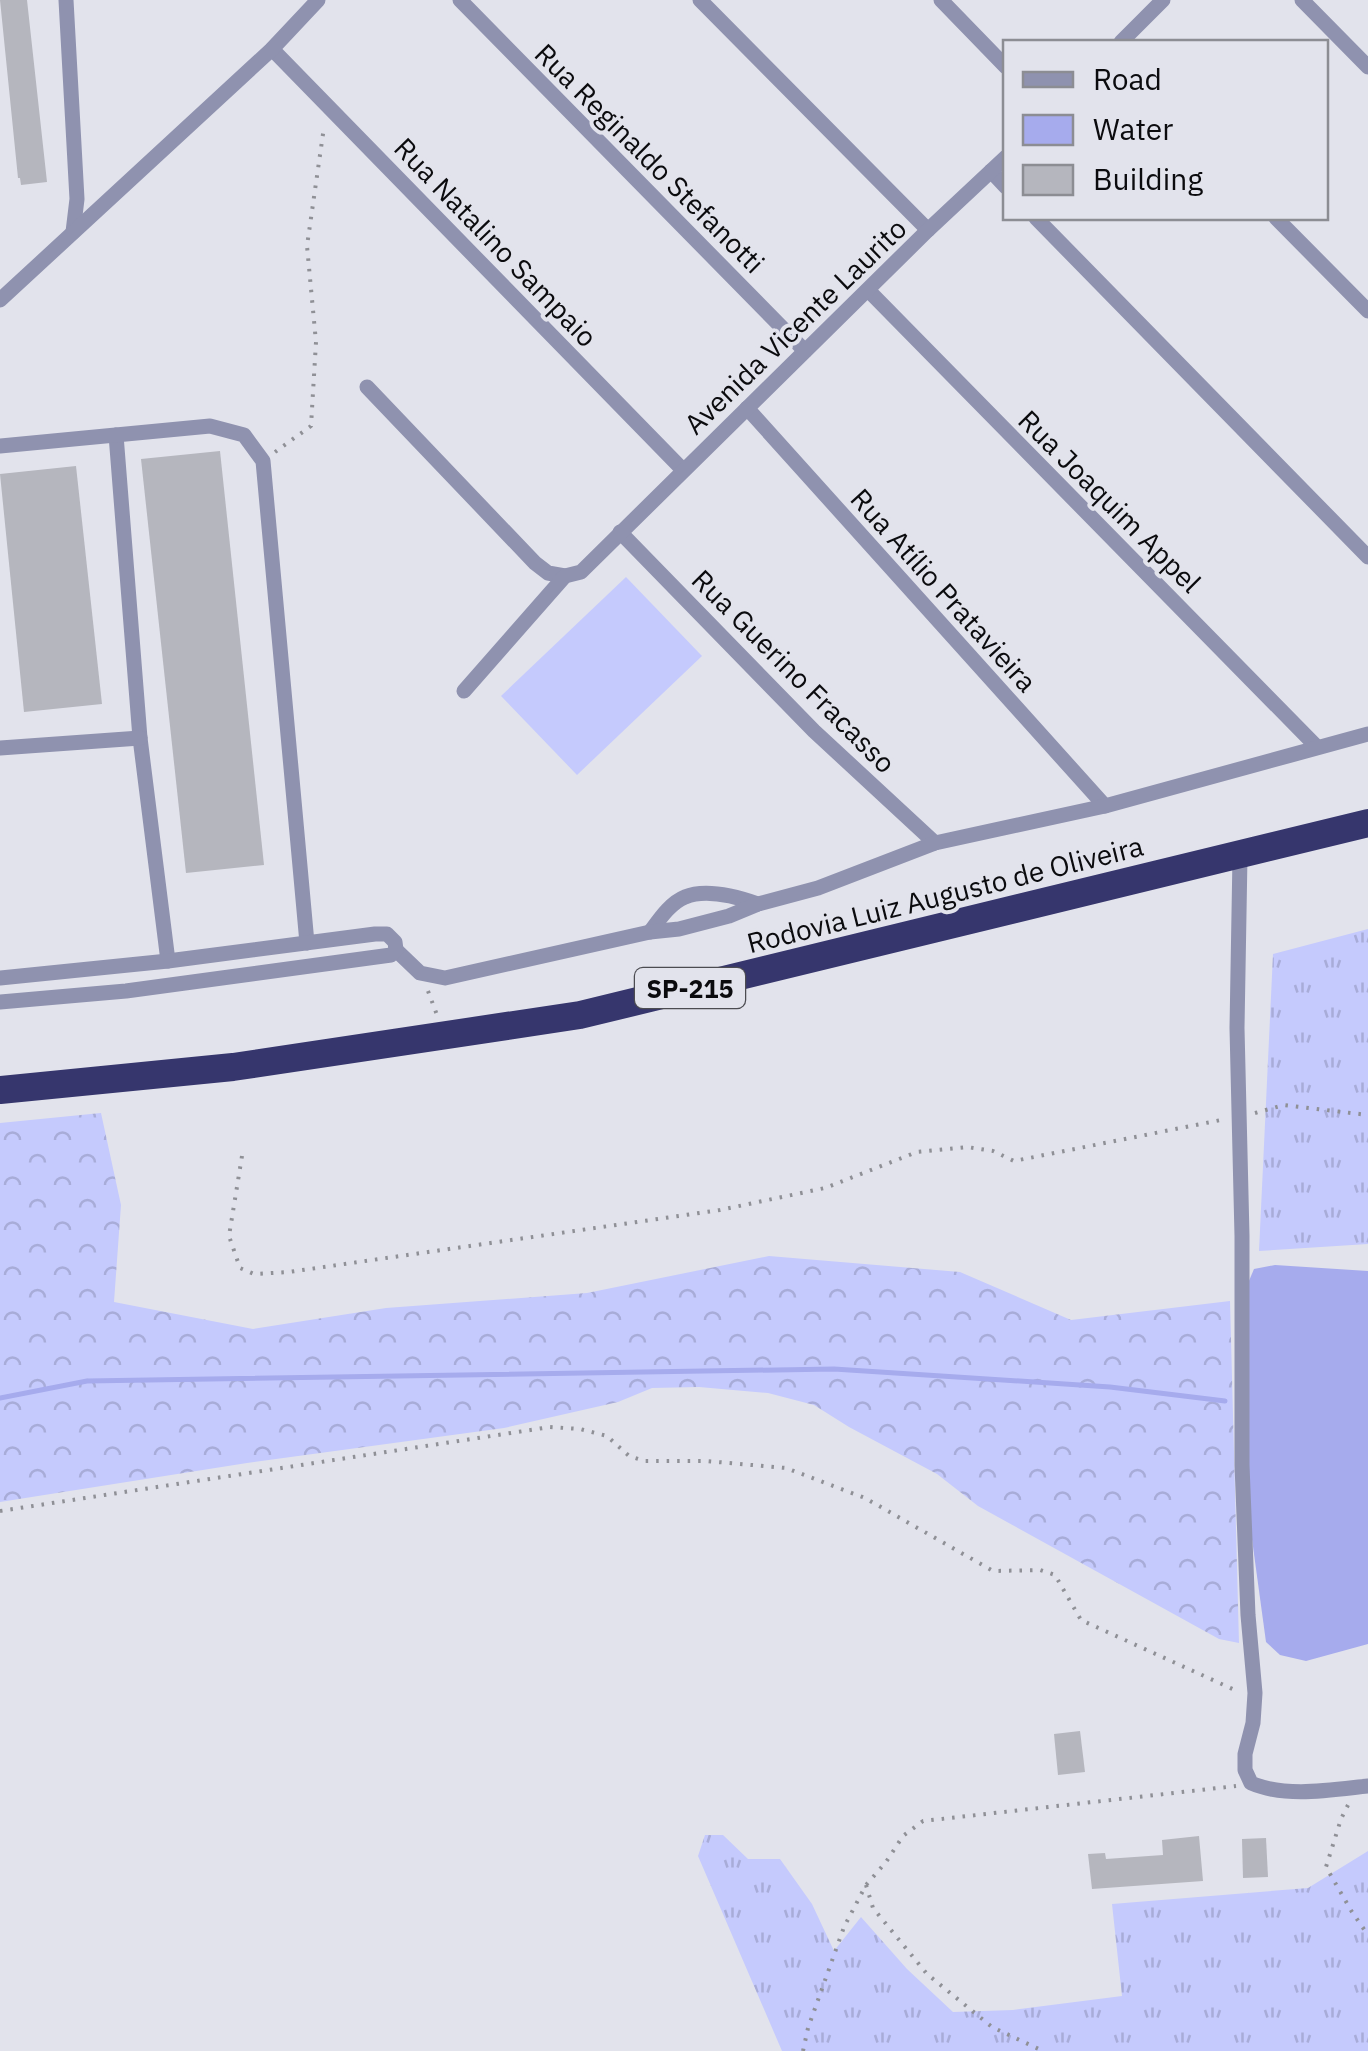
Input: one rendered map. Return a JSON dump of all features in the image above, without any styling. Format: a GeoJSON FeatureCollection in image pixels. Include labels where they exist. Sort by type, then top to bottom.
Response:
{"type":"FeatureCollection","features":[{"type":"Feature","properties":{"kind":"highway","name":"Rodovia Luiz Augusto de Oliveira"},"geometry":{"type":"LineString","coordinates":[[0,1090],[233,1066],[580,1015],[1368,823]]}},
{"type":"Feature","properties":{"kind":"street"},"geometry":{"type":"LineString","coordinates":[[66,0],[77,199],[73,232]]}},
{"type":"Feature","properties":{"kind":"street"},"geometry":{"type":"LineString","coordinates":[[0,300],[272,49],[318,0]]}},
{"type":"Feature","properties":{"kind":"street","name":"Rua Reginaldo Stefanotti"},"geometry":{"type":"LineString","coordinates":[[460,0],[805,351]]}},
{"type":"Feature","properties":{"kind":"street"},"geometry":{"type":"LineString","coordinates":[[700,0],[928,230]]}},
{"type":"Feature","properties":{"kind":"street"},"geometry":{"type":"LineString","coordinates":[[940,0],[1003,64]]}},
{"type":"Feature","properties":{"kind":"street"},"geometry":{"type":"LineString","coordinates":[[1123,40],[1163,0]]}},
{"type":"Feature","properties":{"kind":"street"},"geometry":{"type":"LineString","coordinates":[[1302,0],[1368,67]]}},
{"type":"Feature","properties":{"kind":"street","name":"Rua Natalino Sampaio"},"geometry":{"type":"LineString","coordinates":[[272,49],[683,470]]}},
{"type":"Feature","properties":{"kind":"street","name":"Avenida Vicente Laurito"},"geometry":{"type":"LineString","coordinates":[[464,691],[565,576],[581,572],[1003,160]]}},
{"type":"Feature","properties":{"kind":"street"},"geometry":{"type":"LineString","coordinates":[[990,172],[1003,184]]}},
{"type":"Feature","properties":{"kind":"street"},"geometry":{"type":"LineString","coordinates":[[1038,220],[1368,557]]}},
{"type":"Feature","properties":{"kind":"street"},"geometry":{"type":"LineString","coordinates":[[1278,220],[1368,310]]}},
{"type":"Feature","properties":{"kind":"street","name":"Rua Joaquim Appel"},"geometry":{"type":"LineString","coordinates":[[868,290],[1317,747]]}},
{"type":"Feature","properties":{"kind":"street"},"geometry":{"type":"LineString","coordinates":[[367,388],[535,563],[548,573],[565,576]]}},
{"type":"Feature","properties":{"kind":"street","name":"Rua Atílio Pratavieira"},"geometry":{"type":"LineString","coordinates":[[747,408],[1105,806]]}},
{"type":"Feature","properties":{"kind":"street"},"geometry":{"type":"LineString","coordinates":[[0,446],[210,426],[244,434],[263,460],[307,943]]}},
{"type":"Feature","properties":{"kind":"street"},"geometry":{"type":"LineString","coordinates":[[116,436],[140,738],[168,960]]}},
{"type":"Feature","properties":{"kind":"street","name":"Rua Guerino Fracasso"},"geometry":{"type":"LineString","coordinates":[[620,532],[814,731],[934,843]]}},
{"type":"Feature","properties":{"kind":"street"},"geometry":{"type":"LineString","coordinates":[[0,978],[387,934],[395,942],[396,950],[420,973],[445,978],[729,916],[818,888],[934,843],[1105,806],[1368,734]]}},
{"type":"Feature","properties":{"kind":"street"},"geometry":{"type":"LineString","coordinates":[[0,744],[140,738]]}},
{"type":"Feature","properties":{"kind":"street"},"geometry":{"type":"LineString","coordinates":[[1240,856],[1237,1028],[1242,1464],[1254,1700],[1245,1770],[1251,1783],[1266,1789],[1363,1787]]}},
{"type":"Feature","properties":{"kind":"street"},"geometry":{"type":"LineString","coordinates":[[650,932],[665,912],[685,896],[735,895],[758,904]]}},
{"type":"Feature","properties":{"kind":"street"},"geometry":{"type":"LineString","coordinates":[[0,1002],[126,991],[390,955],[396,950]]}},
{"type":"Feature","properties":{"kind":"path"},"geometry":{"type":"LineString","coordinates":[[263,460],[312,426],[316,342],[307,246],[327,105]]}},
{"type":"Feature","properties":{"kind":"path"},"geometry":{"type":"LineString","coordinates":[[420,973],[438,1017],[455,1032]]}},
{"type":"Feature","properties":{"kind":"path"},"geometry":{"type":"LineString","coordinates":[[242,1156],[229,1236],[240,1268],[254,1274],[720,1210],[826,1188],[918,1152],[967,1147],[994,1151],[1014,1161],[1239,1117],[1284,1104],[1368,1114]]}},
{"type":"Feature","properties":{"kind":"path"},"geometry":{"type":"LineString","coordinates":[[0,1511],[550,1427],[580,1429],[607,1436],[629,1456],[645,1461],[706,1461],[786,1468],[866,1498],[993,1572],[1040,1570],[1054,1575],[1081,1620],[1254,1700]]}},
{"type":"Feature","properties":{"kind":"path"},"geometry":{"type":"LineString","coordinates":[[803,2051],[844,1928],[866,1885],[903,1836],[923,1821],[1251,1783]]}},
{"type":"Feature","properties":{"kind":"path"},"geometry":{"type":"LineString","coordinates":[[1363,1787],[1341,1819],[1326,1868],[1368,1935]]}},
{"type":"Feature","properties":{"kind":"path"},"geometry":{"type":"LineString","coordinates":[[866,1885],[872,1908],[927,1974],[992,2027],[1043,2051]]}},
{"type":"Feature","properties":{"kind":"green space"},"geometry":{"type":"Polygon","coordinates":[[[626,577],[702,656],[577,775],[501,696],[626,577]]]}},
{"type":"Feature","properties":{"kind":"green space"},"geometry":{"type":"Polygon","coordinates":[[[1368,929],[1368,1244],[1259,1251],[1273,954],[1368,929]]]}},
{"type":"Feature","properties":{"kind":"green space"},"geometry":{"type":"Polygon","coordinates":[[[101,1113],[121,1205],[114,1302],[253,1329],[386,1308],[587,1293],[769,1256],[960,1272],[1071,1320],[1230,1301],[1239,1643],[1219,1639],[978,1506],[937,1474],[814,1405],[768,1393],[699,1387],[652,1388],[618,1402],[504,1428],[0,1502],[0,1123],[101,1113]]]}},
{"type":"Feature","properties":{"kind":"green space"},"geometry":{"type":"Polygon","coordinates":[[[705,1835],[723,1835],[748,1859],[780,1859],[812,1904],[834,1951],[861,1917],[907,1969],[953,2012],[1013,2010],[1122,1996],[1112,1904],[1308,1888],[1368,1851],[1368,2051],[782,2051],[698,1856],[705,1835]]]}},
{"type":"Feature","properties":{"kind":"water"},"geometry":{"type":"Polygon","coordinates":[[[1275,1265],[1368,1271],[1368,1644],[1306,1661],[1280,1655],[1266,1642],[1248,1510],[1243,1295],[1254,1269],[1275,1265]]]}},
{"type":"Feature","properties":{"kind":"building"},"geometry":{"type":"Polygon","coordinates":[[[0,0],[27,0],[47,182],[21,185],[18,178],[0,0]]]}},
{"type":"Feature","properties":{"kind":"building"},"geometry":{"type":"Polygon","coordinates":[[[220,451],[264,865],[186,873],[141,459],[220,451]]]}},
{"type":"Feature","properties":{"kind":"building"},"geometry":{"type":"Polygon","coordinates":[[[76,466],[102,704],[24,712],[0,474],[76,466]]]}},
{"type":"Feature","properties":{"kind":"building"},"geometry":{"type":"Polygon","coordinates":[[[1080,1731],[1085,1772],[1058,1775],[1054,1734],[1080,1731]]]}},
{"type":"Feature","properties":{"kind":"building"},"geometry":{"type":"Polygon","coordinates":[[[1199,1836],[1203,1881],[1092,1889],[1088,1854],[1105,1853],[1106,1859],[1163,1855],[1162,1840],[1199,1836]]]}},
{"type":"Feature","properties":{"kind":"building"},"geometry":{"type":"Polygon","coordinates":[[[1266,1838],[1268,1877],[1243,1878],[1242,1839],[1266,1838]]]}},
{"type":"Feature","properties":{"kind":"waterway"},"geometry":{"type":"LineString","coordinates":[[0,1398],[87,1381],[834,1369],[1110,1387],[1225,1401]]}}]}
